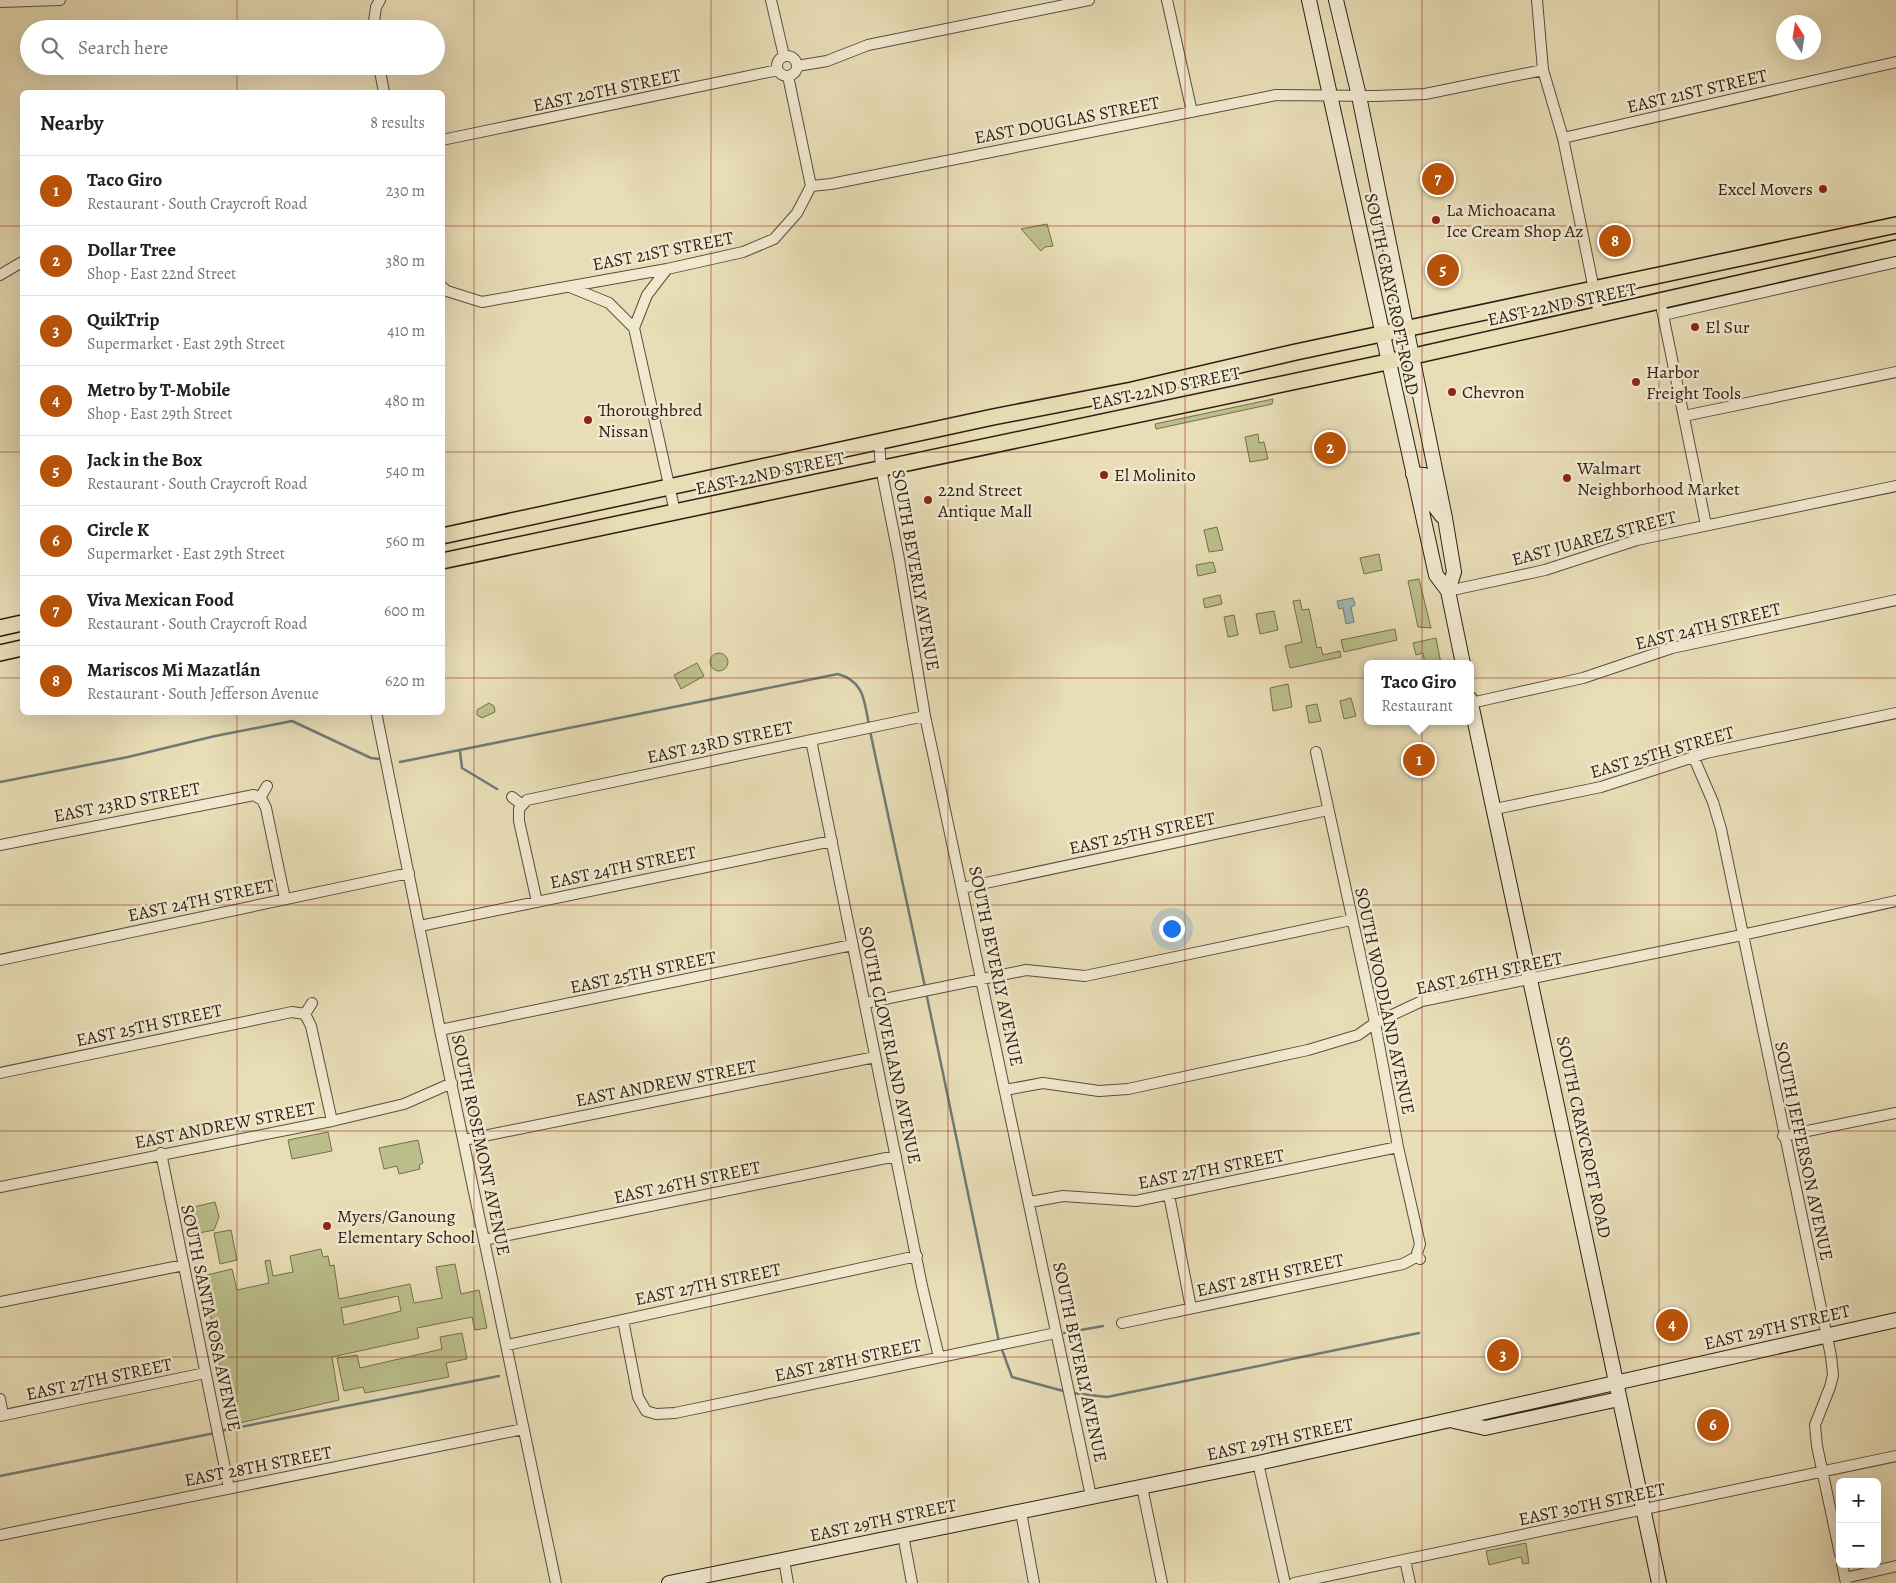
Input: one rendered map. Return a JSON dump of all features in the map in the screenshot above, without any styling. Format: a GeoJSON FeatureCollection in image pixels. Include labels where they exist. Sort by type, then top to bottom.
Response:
{"type":"FeatureCollection","features":[{"type":"Feature","properties":{"kind":"main road","name":"SOUTH CRAYCROFT ROAD"},"geometry":{"type":"LineString","coordinates":[[1309,0],[1436,576],[1448,591],[1462,660]]}},
{"type":"Feature","properties":{"kind":"main road","name":"SOUTH CRAYCROFT ROAD"},"geometry":{"type":"LineString","coordinates":[[1336,0],[1359,96],[1408,328],[1445,518],[1454,572],[1448,591]]}},
{"type":"Feature","properties":{"kind":"main road","name":"EAST 22ND STREET"},"geometry":{"type":"LineString","coordinates":[[445,535],[670,488],[879,441],[1132,390],[1408,328],[1896,226]]}},
{"type":"Feature","properties":{"kind":"main road","name":"EAST 22ND STREET"},"geometry":{"type":"LineString","coordinates":[[445,560],[1388,362],[1599,314],[1662,308],[1896,248]]}},
{"type":"Feature","properties":{"kind":"main road"},"geometry":{"type":"LineString","coordinates":[[1413,474],[1424,475],[1432,503],[1445,518]]}},
{"type":"Feature","properties":{"kind":"main road"},"geometry":{"type":"LineString","coordinates":[[0,628],[20,623]]}},
{"type":"Feature","properties":{"kind":"main road"},"geometry":{"type":"LineString","coordinates":[[0,653],[20,648]]}},
{"type":"Feature","properties":{"kind":"main road","name":"SOUTH CRAYCROFT ROAD"},"geometry":{"type":"LineString","coordinates":[[1474,714],[1532,980],[1615,1382],[1660,1583]]}},
{"type":"Feature","properties":{"kind":"main road","name":"EAST 29TH STREET"},"geometry":{"type":"LineString","coordinates":[[669,1583],[1258,1463],[1826,1334],[1896,1320]]}},
{"type":"Feature","properties":{"kind":"main road"},"geometry":{"type":"LineString","coordinates":[[1450,1420],[1485,1428],[1619,1399]]}},
{"type":"Feature","properties":{"kind":"street"},"geometry":{"type":"LineString","coordinates":[[0,2],[60,0]]}},
{"type":"Feature","properties":{"kind":"street"},"geometry":{"type":"LineString","coordinates":[[375,20],[380,0]]}},
{"type":"Feature","properties":{"kind":"street"},"geometry":{"type":"LineString","coordinates":[[771,0],[784,56]]}},
{"type":"Feature","properties":{"kind":"street"},"geometry":{"type":"LineString","coordinates":[[797,66],[827,61],[868,45],[1089,0]]}},
{"type":"Feature","properties":{"kind":"street"},"geometry":{"type":"LineString","coordinates":[[1167,0],[1192,112]]}},
{"type":"Feature","properties":{"kind":"street"},"geometry":{"type":"LineString","coordinates":[[1538,0],[1544,70],[1563,138],[1599,314]]}},
{"type":"Feature","properties":{"kind":"street"},"geometry":{"type":"LineString","coordinates":[[784,56],[792,57],[797,66],[795,72],[788,76],[783,75],[778,70],[778,61],[784,56]]}},
{"type":"Feature","properties":{"kind":"street","name":"EAST 21ST STREET"},"geometry":{"type":"LineString","coordinates":[[1563,138],[1896,62]]}},
{"type":"Feature","properties":{"kind":"street","name":"EAST 20TH STREET"},"geometry":{"type":"LineString","coordinates":[[445,139],[778,70]]}},
{"type":"Feature","properties":{"kind":"street","name":"EAST DOUGLAS STREET"},"geometry":{"type":"LineString","coordinates":[[811,186],[831,184],[1276,95],[1359,96],[1425,94],[1544,70]]}},
{"type":"Feature","properties":{"kind":"street"},"geometry":{"type":"LineString","coordinates":[[381,75],[384,90]]}},
{"type":"Feature","properties":{"kind":"street"},"geometry":{"type":"LineString","coordinates":[[788,76],[811,186]]}},
{"type":"Feature","properties":{"kind":"street","name":"EAST 21ST STREET"},"geometry":{"type":"LineString","coordinates":[[569,286],[667,269],[743,252],[774,239],[798,213],[811,186]]}},
{"type":"Feature","properties":{"kind":"street","name":"EAST 22ND STREET"},"geometry":{"type":"LineString","coordinates":[[1662,308],[1896,262]]}},
{"type":"Feature","properties":{"kind":"street"},"geometry":{"type":"LineString","coordinates":[[0,275],[20,263]]}},
{"type":"Feature","properties":{"kind":"street"},"geometry":{"type":"LineString","coordinates":[[667,269],[647,295],[634,328],[675,512]]}},
{"type":"Feature","properties":{"kind":"street"},"geometry":{"type":"LineString","coordinates":[[445,289],[482,302],[569,286]]}},
{"type":"Feature","properties":{"kind":"street","name":"EAST 21ST STREET"},"geometry":{"type":"LineString","coordinates":[[569,286],[609,303],[634,328]]}},
{"type":"Feature","properties":{"kind":"street"},"geometry":{"type":"LineString","coordinates":[[1662,308],[1706,525]]}},
{"type":"Feature","properties":{"kind":"street"},"geometry":{"type":"LineString","coordinates":[[1684,416],[1896,372]]}},
{"type":"Feature","properties":{"kind":"street","name":"SOUTH BEVERLY AVENUE"},"geometry":{"type":"LineString","coordinates":[[879,441],[881,468],[899,559],[925,716],[1030,1202],[1091,1496]]}},
{"type":"Feature","properties":{"kind":"street","name":"EAST JUAREZ STREET"},"geometry":{"type":"LineString","coordinates":[[1448,591],[1553,568],[1637,540],[1896,486]]}},
{"type":"Feature","properties":{"kind":"street","name":"EAST 24TH STREET"},"geometry":{"type":"LineString","coordinates":[[1474,700],[1583,678],[1672,648],[1896,600]]}},
{"type":"Feature","properties":{"kind":"street","name":"EAST 25TH STREET"},"geometry":{"type":"LineString","coordinates":[[1495,809],[1601,787],[1693,756],[1896,713]]}},
{"type":"Feature","properties":{"kind":"street","name":"SOUTH ROSEMONT AVENUE"},"geometry":{"type":"LineString","coordinates":[[377,715],[440,1030],[556,1583]]}},
{"type":"Feature","properties":{"kind":"street","name":"EAST 23RD STREET"},"geometry":{"type":"LineString","coordinates":[[522,803],[531,798],[925,716]]}},
{"type":"Feature","properties":{"kind":"street","name":"SOUTH CLOVERLAND AVENUE"},"geometry":{"type":"LineString","coordinates":[[811,740],[916,1256],[939,1357]]}},
{"type":"Feature","properties":{"kind":"street","name":"SOUTH WOODLAND AVENUE"},"geometry":{"type":"LineString","coordinates":[[1316,752],[1351,920],[1375,1023],[1398,1147],[1420,1244],[1419,1258]]}},
{"type":"Feature","properties":{"kind":"street","name":"SOUTH JEFFERSON AVENUE"},"geometry":{"type":"LineString","coordinates":[[1693,756],[1713,802],[1721,829],[1826,1334],[1832,1375],[1816,1425],[1817,1446],[1836,1535]]}},
{"type":"Feature","properties":{"kind":"street"},"geometry":{"type":"LineString","coordinates":[[267,786],[260,798],[266,808],[285,899]]}},
{"type":"Feature","properties":{"kind":"street","name":"EAST 23RD STREET"},"geometry":{"type":"LineString","coordinates":[[0,845],[246,795],[260,798]]}},
{"type":"Feature","properties":{"kind":"street"},"geometry":{"type":"LineString","coordinates":[[512,797],[522,803],[519,809],[519,820],[537,902]]}},
{"type":"Feature","properties":{"kind":"street","name":"EAST 25TH STREET"},"geometry":{"type":"LineString","coordinates":[[962,888],[1328,810]]}},
{"type":"Feature","properties":{"kind":"street","name":"EAST 24TH STREET"},"geometry":{"type":"LineString","coordinates":[[420,926],[832,841]]}},
{"type":"Feature","properties":{"kind":"street","name":"EAST 24TH STREET"},"geometry":{"type":"LineString","coordinates":[[0,960],[409,873]]}},
{"type":"Feature","properties":{"kind":"street","name":"EAST 26TH STREET"},"geometry":{"type":"LineString","coordinates":[[1005,1090],[1043,1083],[1099,1091],[1128,1089],[1308,1050],[1358,1035],[1375,1023],[1422,1001],[1532,980],[1896,901]]}},
{"type":"Feature","properties":{"kind":"street"},"geometry":{"type":"LineString","coordinates":[[865,1003],[1026,970],[1085,976],[1351,920]]}},
{"type":"Feature","properties":{"kind":"street","name":"EAST 25TH STREET"},"geometry":{"type":"LineString","coordinates":[[440,1030],[852,945]]}},
{"type":"Feature","properties":{"kind":"street"},"geometry":{"type":"LineString","coordinates":[[312,1003],[305,1014],[311,1026],[332,1121]]}},
{"type":"Feature","properties":{"kind":"street","name":"EAST 25TH STREET"},"geometry":{"type":"LineString","coordinates":[[0,1073],[292,1012],[305,1014]]}},
{"type":"Feature","properties":{"kind":"street","name":"EAST ANDREW STREET"},"geometry":{"type":"LineString","coordinates":[[464,1140],[875,1057]]}},
{"type":"Feature","properties":{"kind":"street","name":"EAST ANDREW STREET"},"geometry":{"type":"LineString","coordinates":[[0,1187],[161,1153],[332,1121],[404,1104],[452,1083]]}},
{"type":"Feature","properties":{"kind":"street"},"geometry":{"type":"LineString","coordinates":[[1784,1136],[1896,1113]]}},
{"type":"Feature","properties":{"kind":"street","name":"EAST 27TH STREET"},"geometry":{"type":"LineString","coordinates":[[1030,1202],[1063,1196],[1136,1201],[1398,1147]]}},
{"type":"Feature","properties":{"kind":"street","name":"SOUTH SANTA ROSA AVENUE"},"geometry":{"type":"LineString","coordinates":[[161,1153],[228,1488]]}},
{"type":"Feature","properties":{"kind":"street","name":"EAST 26TH STREET"},"geometry":{"type":"LineString","coordinates":[[484,1240],[896,1156]]}},
{"type":"Feature","properties":{"kind":"street"},"geometry":{"type":"LineString","coordinates":[[1169,1195],[1191,1308]]}},
{"type":"Feature","properties":{"kind":"street","name":"EAST 27TH STREET"},"geometry":{"type":"LineString","coordinates":[[507,1345],[916,1256]]}},
{"type":"Feature","properties":{"kind":"street","name":"EAST 28TH STREET"},"geometry":{"type":"LineString","coordinates":[[1122,1323],[1403,1264],[1419,1258]]}},
{"type":"Feature","properties":{"kind":"street"},"geometry":{"type":"LineString","coordinates":[[0,1302],[184,1266]]}},
{"type":"Feature","properties":{"kind":"street","name":"EAST 28TH STREET"},"geometry":{"type":"LineString","coordinates":[[623,1320],[638,1397],[644,1416],[675,1413],[1056,1333]]}},
{"type":"Feature","properties":{"kind":"street","name":"EAST 27TH STREET"},"geometry":{"type":"LineString","coordinates":[[2,1416],[206,1373]]}},
{"type":"Feature","properties":{"kind":"street"},"geometry":{"type":"LineString","coordinates":[[0,1399],[2,1416]]}},
{"type":"Feature","properties":{"kind":"street","name":"EAST 28TH STREET"},"geometry":{"type":"LineString","coordinates":[[0,1535],[523,1429]]}},
{"type":"Feature","properties":{"kind":"street","name":"EAST 30TH STREET"},"geometry":{"type":"LineString","coordinates":[[1294,1583],[1896,1456]]}},
{"type":"Feature","properties":{"kind":"street"},"geometry":{"type":"LineString","coordinates":[[1258,1463],[1285,1583]]}},
{"type":"Feature","properties":{"kind":"street"},"geometry":{"type":"LineString","coordinates":[[1142,1487],[1162,1583]]}},
{"type":"Feature","properties":{"kind":"street"},"geometry":{"type":"LineString","coordinates":[[1020,1512],[1034,1583]]}},
{"type":"Feature","properties":{"kind":"street"},"geometry":{"type":"LineString","coordinates":[[904,1535],[912,1583]]}},
{"type":"Feature","properties":{"kind":"street"},"geometry":{"type":"LineString","coordinates":[[784,1560],[788,1583]]}},
{"type":"Feature","properties":{"kind":"street"},"geometry":{"type":"LineString","coordinates":[[1405,1560],[1410,1583]]}},
{"type":"Feature","properties":{"kind":"street"},"geometry":{"type":"LineString","coordinates":[[1843,1568],[1845,1581],[1896,1566]]}},
{"type":"Feature","properties":{"kind":"green space"},"geometry":{"type":"Polygon","coordinates":[[[1047,224],[1053,246],[1045,247],[1041,251],[1021,229],[1047,224]]]}},
{"type":"Feature","properties":{"kind":"green space"},"geometry":{"type":"Polygon","coordinates":[[[1273,399],[1272,404],[1156,429],[1155,424],[1273,399]]]}},
{"type":"Feature","properties":{"kind":"green space"},"geometry":{"type":"Polygon","coordinates":[[[1258,434],[1259,443],[1264,442],[1268,459],[1250,462],[1245,437],[1258,434]]]}},
{"type":"Feature","properties":{"kind":"green space"},"geometry":{"type":"Polygon","coordinates":[[[1217,527],[1223,550],[1209,552],[1204,530],[1217,527]]]}},
{"type":"Feature","properties":{"kind":"green space"},"geometry":{"type":"Polygon","coordinates":[[[1379,554],[1382,570],[1364,574],[1360,558],[1379,554]]]}},
{"type":"Feature","properties":{"kind":"green space"},"geometry":{"type":"Polygon","coordinates":[[[1213,562],[1216,572],[1198,576],[1196,565],[1213,562]]]}},
{"type":"Feature","properties":{"kind":"green space"},"geometry":{"type":"Polygon","coordinates":[[[1419,579],[1431,628],[1418,627],[1408,581],[1419,579]]]}},
{"type":"Feature","properties":{"kind":"green space"},"geometry":{"type":"Polygon","coordinates":[[[1220,595],[1222,604],[1205,608],[1203,599],[1220,595]]]}},
{"type":"Feature","properties":{"kind":"green space"},"geometry":{"type":"Polygon","coordinates":[[[1300,600],[1302,610],[1309,609],[1317,648],[1321,647],[1323,655],[1340,651],[1341,657],[1290,668],[1285,646],[1302,642],[1293,601],[1300,600]]]}},
{"type":"Feature","properties":{"kind":"green space"},"geometry":{"type":"Polygon","coordinates":[[[1274,611],[1278,630],[1260,634],[1256,614],[1274,611]]]}},
{"type":"Feature","properties":{"kind":"green space"},"geometry":{"type":"Polygon","coordinates":[[[1234,615],[1238,635],[1228,637],[1224,617],[1234,615]]]}},
{"type":"Feature","properties":{"kind":"green space"},"geometry":{"type":"Polygon","coordinates":[[[1395,629],[1397,640],[1344,652],[1341,640],[1395,629]]]}},
{"type":"Feature","properties":{"kind":"green space"},"geometry":{"type":"Polygon","coordinates":[[[1436,638],[1440,660],[1424,660],[1423,653],[1416,655],[1413,643],[1436,638]]]}},
{"type":"Feature","properties":{"kind":"green space"},"geometry":{"type":"Polygon","coordinates":[[[715,653],[723,653],[728,658],[726,669],[715,671],[710,666],[710,658],[715,653]]]}},
{"type":"Feature","properties":{"kind":"green space"},"geometry":{"type":"Polygon","coordinates":[[[697,663],[704,676],[681,689],[674,675],[697,663]]]}},
{"type":"Feature","properties":{"kind":"green space"},"geometry":{"type":"Polygon","coordinates":[[[1288,684],[1292,707],[1273,711],[1270,688],[1288,684]]]}},
{"type":"Feature","properties":{"kind":"green space"},"geometry":{"type":"Polygon","coordinates":[[[1351,698],[1356,716],[1344,719],[1340,701],[1351,698]]]}},
{"type":"Feature","properties":{"kind":"green space"},"geometry":{"type":"Polygon","coordinates":[[[489,703],[494,706],[495,712],[482,718],[477,715],[477,710],[489,703]]]}},
{"type":"Feature","properties":{"kind":"green space"},"geometry":{"type":"Polygon","coordinates":[[[1317,704],[1321,721],[1309,723],[1306,706],[1317,704]]]}},
{"type":"Feature","properties":{"kind":"green space"},"geometry":{"type":"Polygon","coordinates":[[[328,1132],[332,1151],[292,1159],[288,1140],[328,1132]]]}},
{"type":"Feature","properties":{"kind":"green space"},"geometry":{"type":"Polygon","coordinates":[[[418,1140],[423,1163],[419,1165],[420,1169],[399,1174],[397,1166],[384,1169],[379,1148],[418,1140]]]}},
{"type":"Feature","properties":{"kind":"green space"},"geometry":{"type":"Polygon","coordinates":[[[215,1202],[219,1217],[214,1230],[194,1234],[189,1208],[215,1202]]]}},
{"type":"Feature","properties":{"kind":"green space"},"geometry":{"type":"Polygon","coordinates":[[[231,1230],[237,1260],[220,1264],[214,1233],[231,1230]]]}},
{"type":"Feature","properties":{"kind":"green space"},"geometry":{"type":"Polygon","coordinates":[[[321,1249],[323,1257],[328,1256],[330,1266],[334,1265],[339,1299],[410,1284],[414,1303],[442,1298],[436,1267],[455,1264],[461,1294],[479,1290],[487,1328],[475,1330],[472,1317],[417,1328],[419,1338],[332,1357],[339,1400],[231,1425],[203,1276],[232,1269],[237,1290],[269,1283],[265,1261],[270,1260],[273,1276],[293,1272],[290,1256],[321,1249]],[[398,1296],[341,1308],[344,1325],[401,1311],[398,1296]]]}},
{"type":"Feature","properties":{"kind":"green space"},"geometry":{"type":"Polygon","coordinates":[[[462,1333],[467,1359],[446,1363],[449,1377],[365,1393],[363,1387],[344,1391],[337,1358],[357,1355],[360,1368],[442,1349],[440,1337],[462,1333]]]}},
{"type":"Feature","properties":{"kind":"green space"},"geometry":{"type":"Polygon","coordinates":[[[1526,1543],[1529,1563],[1523,1564],[1521,1557],[1489,1565],[1486,1551],[1526,1543]]]}},
{"type":"Feature","properties":{"kind":"water"},"geometry":{"type":"Polygon","coordinates":[[[1353,598],[1355,605],[1351,607],[1354,622],[1346,624],[1343,608],[1339,609],[1337,601],[1353,598]]]}},
{"type":"Feature","properties":{"kind":"waterway"},"geometry":{"type":"LineString","coordinates":[[400,762],[838,674],[854,682],[858,687],[864,700],[869,725]]}},
{"type":"Feature","properties":{"kind":"waterway"},"geometry":{"type":"LineString","coordinates":[[0,782],[128,757],[215,736],[292,721],[371,758],[379,759]]}},
{"type":"Feature","properties":{"kind":"waterway"},"geometry":{"type":"LineString","coordinates":[[870,731],[925,987]]}},
{"type":"Feature","properties":{"kind":"waterway"},"geometry":{"type":"LineString","coordinates":[[460,751],[462,768],[497,789]]}},
{"type":"Feature","properties":{"kind":"waterway"},"geometry":{"type":"LineString","coordinates":[[926,992],[999,1342]]}},
{"type":"Feature","properties":{"kind":"waterway"},"geometry":{"type":"LineString","coordinates":[[1064,1333],[1103,1326]]}},
{"type":"Feature","properties":{"kind":"waterway"},"geometry":{"type":"LineString","coordinates":[[1072,1393],[1107,1397],[1419,1333]]}},
{"type":"Feature","properties":{"kind":"waterway"},"geometry":{"type":"LineString","coordinates":[[1001,1347],[1012,1377],[1067,1392]]}},
{"type":"Feature","properties":{"kind":"waterway"},"geometry":{"type":"LineString","coordinates":[[220,1431],[499,1376]]}},
{"type":"Feature","properties":{"kind":"waterway"},"geometry":{"type":"LineString","coordinates":[[0,1476],[215,1433]]}},
{"type":"Feature","properties":{"kind":"place","name":"Viva Mexican Food"},"geometry":{"type":"Point","coordinates":[1438,179]}},
{"type":"Feature","properties":{"kind":"place","name":"Excel Movers"},"geometry":{"type":"Point","coordinates":[1823,189]}},
{"type":"Feature","properties":{"kind":"place","name":"La Michoacana Ice Cream Shop Az"},"geometry":{"type":"Point","coordinates":[1436,220]}},
{"type":"Feature","properties":{"kind":"place","name":"Mariscos Mi Mazatlán"},"geometry":{"type":"Point","coordinates":[1615,241]}},
{"type":"Feature","properties":{"kind":"place","name":"Jack in the Box"},"geometry":{"type":"Point","coordinates":[1443,270]}},
{"type":"Feature","properties":{"kind":"place","name":"El Sur"},"geometry":{"type":"Point","coordinates":[1695,327]}},
{"type":"Feature","properties":{"kind":"place","name":"Harbor Freight Tools"},"geometry":{"type":"Point","coordinates":[1636,382]}},
{"type":"Feature","properties":{"kind":"place","name":"Chevron"},"geometry":{"type":"Point","coordinates":[1452,392]}},
{"type":"Feature","properties":{"kind":"place","name":"Thoroughbred Nissan"},"geometry":{"type":"Point","coordinates":[588,420]}},
{"type":"Feature","properties":{"kind":"place","name":"Dollar Tree"},"geometry":{"type":"Point","coordinates":[1330,448]}},
{"type":"Feature","properties":{"kind":"place","name":"El Molinito"},"geometry":{"type":"Point","coordinates":[1104,475]}},
{"type":"Feature","properties":{"kind":"place","name":"Walmart Neighborhood Market"},"geometry":{"type":"Point","coordinates":[1567,478]}},
{"type":"Feature","properties":{"kind":"place","name":"22nd Street Antique Mall"},"geometry":{"type":"Point","coordinates":[928,500]}},
{"type":"Feature","properties":{"kind":"place","name":"Taco Giro"},"geometry":{"type":"Point","coordinates":[1419,760]}},
{"type":"Feature","properties":{"kind":"place","name":"Myers/Ganoung Elementary School"},"geometry":{"type":"Point","coordinates":[327,1226]}},
{"type":"Feature","properties":{"kind":"place","name":"Metro by T-Mobile"},"geometry":{"type":"Point","coordinates":[1672,1325]}},
{"type":"Feature","properties":{"kind":"place","name":"QuikTrip"},"geometry":{"type":"Point","coordinates":[1503,1355]}},
{"type":"Feature","properties":{"kind":"place","name":"Circle K"},"geometry":{"type":"Point","coordinates":[1713,1425]}}]}
